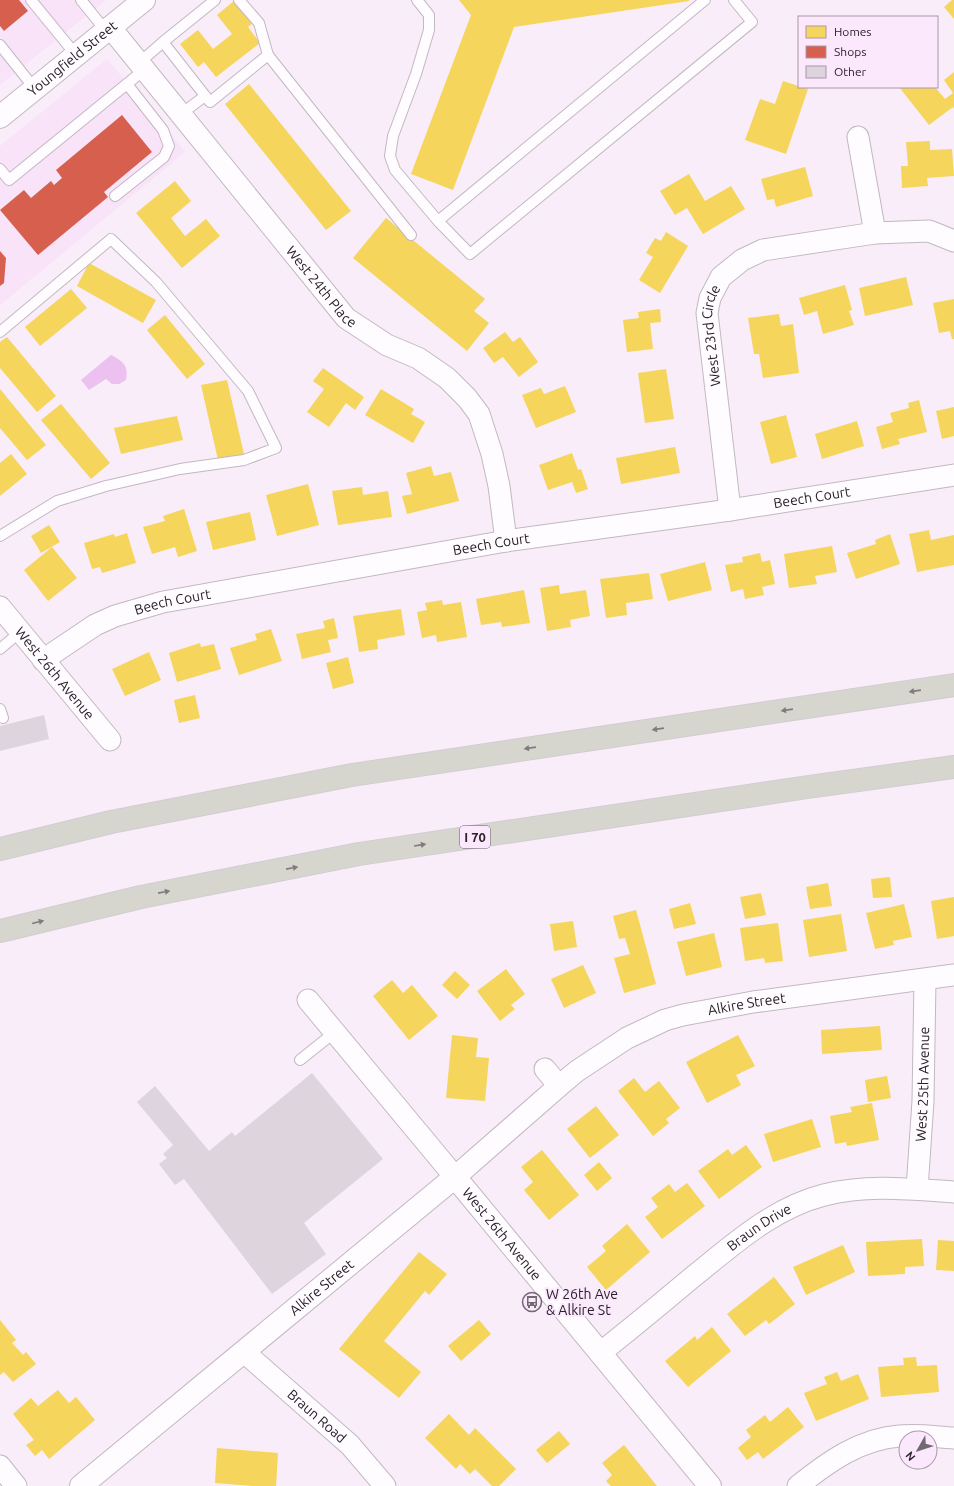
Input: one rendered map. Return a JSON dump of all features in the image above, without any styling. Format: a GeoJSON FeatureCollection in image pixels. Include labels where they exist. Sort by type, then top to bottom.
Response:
{"type":"FeatureCollection","features":[{"type":"Feature","properties":{"kind":"highway"},"geometry":{"type":"LineString","coordinates":[[0,849],[111,822],[352,775],[954,685]]}},
{"type":"Feature","properties":{"kind":"highway","name":"I 70"},"geometry":{"type":"LineString","coordinates":[[0,931],[141,897],[359,854],[808,787],[954,767]]}},
{"type":"Feature","properties":{"kind":"street","name":"Youngfield Street"},"geometry":{"type":"LineString","coordinates":[[0,116],[144,0]]}},
{"type":"Feature","properties":{"kind":"street","name":"West 24th Place"},"geometry":{"type":"LineString","coordinates":[[108,29],[142,66],[346,318],[387,345],[418,358],[447,378],[467,398],[479,414],[492,454],[499,486],[506,541]]}},
{"type":"Feature","properties":{"kind":"street"},"geometry":{"type":"LineString","coordinates":[[858,137],[875,233]]}},
{"type":"Feature","properties":{"kind":"street","name":"West 23rd Circle"},"geometry":{"type":"LineString","coordinates":[[730,510],[707,313],[710,298],[721,278],[742,260],[762,250],[875,233],[929,231],[954,240]]}},
{"type":"Feature","properties":{"kind":"street","name":"Beech Court"},"geometry":{"type":"LineString","coordinates":[[43,660],[95,625],[115,616],[163,602],[506,541],[730,510],[954,475]]}},
{"type":"Feature","properties":{"kind":"street","name":"West 26th Avenue"},"geometry":{"type":"LineString","coordinates":[[0,607],[110,740]]}},
{"type":"Feature","properties":{"kind":"street","name":"Alkire Street"},"geometry":{"type":"LineString","coordinates":[[81,1486],[455,1177],[559,1086],[600,1054],[627,1038],[664,1020],[684,1015],[753,1002],[954,976]]}},
{"type":"Feature","properties":{"kind":"street","name":"West 25th Avenue"},"geometry":{"type":"LineString","coordinates":[[917,1189],[923,1094],[925,980]]}},
{"type":"Feature","properties":{"kind":"street","name":"West 26th Avenue"},"geometry":{"type":"LineString","coordinates":[[308,1000],[710,1486]]}},
{"type":"Feature","properties":{"kind":"street"},"geometry":{"type":"LineString","coordinates":[[545,1070],[559,1086]]}},
{"type":"Feature","properties":{"kind":"street","name":"Braun Drive"},"geometry":{"type":"LineString","coordinates":[[600,1353],[739,1240],[779,1213],[824,1195],[852,1190],[917,1189],[954,1192]]}},
{"type":"Feature","properties":{"kind":"street","name":"Braun Road"},"geometry":{"type":"LineString","coordinates":[[244,1352],[350,1446],[385,1486]]}},
{"type":"Feature","properties":{"kind":"street"},"geometry":{"type":"LineString","coordinates":[[798,1486],[836,1458],[850,1450],[873,1441],[898,1436],[954,1438]]}},
{"type":"Feature","properties":{"kind":"street"},"geometry":{"type":"LineString","coordinates":[[0,1466],[16,1486]]}},
{"type":"Feature","properties":{"kind":"lane"},"geometry":{"type":"LineString","coordinates":[[31,0],[76,55]]}},
{"type":"Feature","properties":{"kind":"lane"},"geometry":{"type":"LineString","coordinates":[[81,0],[108,29]]}},
{"type":"Feature","properties":{"kind":"lane"},"geometry":{"type":"LineString","coordinates":[[0,169],[9,180],[127,84],[163,42],[215,0]]}},
{"type":"Feature","properties":{"kind":"lane"},"geometry":{"type":"LineString","coordinates":[[239,0],[259,23],[268,55],[411,235]]}},
{"type":"Feature","properties":{"kind":"lane"},"geometry":{"type":"LineString","coordinates":[[417,0],[429,15],[429,30],[416,74],[393,136],[390,156],[395,170],[438,221],[470,254],[752,22],[734,0]]}},
{"type":"Feature","properties":{"kind":"lane"},"geometry":{"type":"LineString","coordinates":[[438,221],[705,0]]}},
{"type":"Feature","properties":{"kind":"lane"},"geometry":{"type":"LineString","coordinates":[[163,42],[210,102],[268,55]]}},
{"type":"Feature","properties":{"kind":"lane"},"geometry":{"type":"LineString","coordinates":[[0,45],[35,89]]}},
{"type":"Feature","properties":{"kind":"lane"},"geometry":{"type":"LineString","coordinates":[[115,196],[164,157],[169,146],[163,130],[127,84]]}},
{"type":"Feature","properties":{"kind":"lane"},"geometry":{"type":"LineString","coordinates":[[181,114],[205,96]]}},
{"type":"Feature","properties":{"kind":"lane"},"geometry":{"type":"LineString","coordinates":[[0,332],[112,239],[156,282],[248,391],[276,448],[244,460],[180,468],[106,486],[57,501],[0,536]]}},
{"type":"Feature","properties":{"kind":"lane"},"geometry":{"type":"LineString","coordinates":[[0,649],[20,632]]}},
{"type":"Feature","properties":{"kind":"lane"},"geometry":{"type":"LineString","coordinates":[[300,1060],[334,1032]]}},
{"type":"Feature","properties":{"kind":"shaded area"},"geometry":{"type":"Polygon","coordinates":[[[0,0],[106,0],[0,85],[0,0]]]}},
{"type":"Feature","properties":{"kind":"shaded area"},"geometry":{"type":"Polygon","coordinates":[[[107,59],[185,152],[0,305],[0,146],[107,59]]]}},
{"type":"Feature","properties":{"kind":"shaded area"},"geometry":{"type":"Polygon","coordinates":[[[111,355],[119,359],[124,364],[127,371],[126,380],[119,384],[112,384],[106,379],[89,390],[81,380],[111,355]]]}},
{"type":"Feature","properties":{"kind":"building: Homes"},"geometry":{"type":"Polygon","coordinates":[[[235,0],[254,22],[248,27],[260,43],[216,77],[204,62],[198,67],[180,44],[198,30],[213,49],[232,34],[217,15],[235,0]]]}},
{"type":"Feature","properties":{"kind":"building: Homes"},"geometry":{"type":"Polygon","coordinates":[[[459,0],[689,1],[514,27],[453,190],[411,174],[471,15],[459,0]]]}},
{"type":"Feature","properties":{"kind":"building: Homes"},"geometry":{"type":"Polygon","coordinates":[[[954,0],[954,19],[944,7],[954,0]]]}},
{"type":"Feature","properties":{"kind":"building: Homes"},"geometry":{"type":"Polygon","coordinates":[[[954,72],[954,109],[953,107],[929,125],[900,88],[936,88],[945,99],[953,93],[944,80],[954,72]]]}},
{"type":"Feature","properties":{"kind":"building: Homes"},"geometry":{"type":"Polygon","coordinates":[[[783,81],[798,86],[798,88],[808,89],[786,154],[745,140],[760,99],[775,104],[783,81]]]}},
{"type":"Feature","properties":{"kind":"building: Homes"},"geometry":{"type":"Polygon","coordinates":[[[249,84],[351,211],[326,230],[225,104],[249,84]]]}},
{"type":"Feature","properties":{"kind":"building: Homes"},"geometry":{"type":"Polygon","coordinates":[[[930,141],[930,150],[952,149],[954,176],[927,178],[928,186],[902,188],[901,166],[908,166],[906,142],[930,141]]]}},
{"type":"Feature","properties":{"kind":"building: Homes"},"geometry":{"type":"Polygon","coordinates":[[[805,167],[813,196],[776,207],[774,199],[767,200],[761,179],[805,167]]]}},
{"type":"Feature","properties":{"kind":"building: Homes"},"geometry":{"type":"Polygon","coordinates":[[[689,174],[705,201],[731,186],[745,209],[703,234],[687,208],[675,215],[660,191],[689,174]]]}},
{"type":"Feature","properties":{"kind":"building: Homes"},"geometry":{"type":"Polygon","coordinates":[[[175,181],[191,201],[171,218],[185,236],[206,219],[220,236],[182,268],[136,213],[175,181]]]}},
{"type":"Feature","properties":{"kind":"building: Homes"},"geometry":{"type":"Polygon","coordinates":[[[386,218],[485,299],[474,311],[489,323],[467,351],[353,258],[386,218]]]}},
{"type":"Feature","properties":{"kind":"building: Homes"},"geometry":{"type":"Polygon","coordinates":[[[666,232],[688,246],[660,293],[639,280],[653,257],[646,253],[655,238],[661,241],[666,232]]]}},
{"type":"Feature","properties":{"kind":"building: Homes"},"geometry":{"type":"Polygon","coordinates":[[[89,263],[156,300],[143,323],[77,286],[89,263]]]}},
{"type":"Feature","properties":{"kind":"building: Homes"},"geometry":{"type":"Polygon","coordinates":[[[906,277],[913,305],[865,316],[859,288],[906,277]]]}},
{"type":"Feature","properties":{"kind":"building: Homes"},"geometry":{"type":"Polygon","coordinates":[[[845,285],[852,310],[849,311],[854,325],[823,334],[817,311],[804,315],[799,298],[845,285]]]}},
{"type":"Feature","properties":{"kind":"building: Homes"},"geometry":{"type":"Polygon","coordinates":[[[71,289],[87,308],[40,346],[25,327],[71,289]]]}},
{"type":"Feature","properties":{"kind":"building: Homes"},"geometry":{"type":"Polygon","coordinates":[[[954,299],[954,339],[952,339],[950,331],[939,333],[933,303],[954,299]]]}},
{"type":"Feature","properties":{"kind":"building: Homes"},"geometry":{"type":"Polygon","coordinates":[[[660,309],[661,322],[650,323],[653,349],[627,352],[623,320],[639,318],[638,312],[660,309]]]}},
{"type":"Feature","properties":{"kind":"building: Homes"},"geometry":{"type":"Polygon","coordinates":[[[779,314],[781,326],[793,324],[799,373],[763,378],[759,354],[754,354],[748,318],[779,314]]]}},
{"type":"Feature","properties":{"kind":"building: Homes"},"geometry":{"type":"Polygon","coordinates":[[[165,315],[205,364],[187,379],[147,330],[165,315]]]}},
{"type":"Feature","properties":{"kind":"building: Homes"},"geometry":{"type":"Polygon","coordinates":[[[505,332],[513,342],[520,337],[538,362],[519,377],[503,357],[494,363],[483,348],[505,332]]]}},
{"type":"Feature","properties":{"kind":"building: Homes"},"geometry":{"type":"Polygon","coordinates":[[[7,337],[56,396],[37,412],[0,368],[0,342],[7,337]]]}},
{"type":"Feature","properties":{"kind":"building: Homes"},"geometry":{"type":"Polygon","coordinates":[[[323,368],[364,397],[355,410],[346,403],[329,427],[307,412],[324,389],[313,381],[323,368]]]}},
{"type":"Feature","properties":{"kind":"building: Homes"},"geometry":{"type":"Polygon","coordinates":[[[666,369],[674,419],[645,423],[638,373],[666,369]]]}},
{"type":"Feature","properties":{"kind":"building: Homes"},"geometry":{"type":"Polygon","coordinates":[[[227,380],[244,454],[218,460],[201,385],[227,380]]]}},
{"type":"Feature","properties":{"kind":"building: Homes"},"geometry":{"type":"Polygon","coordinates":[[[565,386],[576,412],[536,428],[522,395],[541,388],[544,394],[565,386]]]}},
{"type":"Feature","properties":{"kind":"building: Homes"},"geometry":{"type":"Polygon","coordinates":[[[0,389],[46,445],[27,460],[0,428],[0,389]]]}},
{"type":"Feature","properties":{"kind":"building: Homes"},"geometry":{"type":"Polygon","coordinates":[[[381,389],[414,409],[411,414],[425,422],[413,443],[365,415],[381,389]]]}},
{"type":"Feature","properties":{"kind":"building: Homes"},"geometry":{"type":"Polygon","coordinates":[[[919,400],[927,432],[898,439],[900,444],[882,449],[876,427],[893,422],[890,413],[909,408],[908,403],[919,400]]]}},
{"type":"Feature","properties":{"kind":"building: Homes"},"geometry":{"type":"Polygon","coordinates":[[[61,404],[110,463],[91,479],[41,420],[61,404]]]}},
{"type":"Feature","properties":{"kind":"building: Homes"},"geometry":{"type":"Polygon","coordinates":[[[954,407],[954,436],[942,439],[936,411],[954,407]]]}},
{"type":"Feature","properties":{"kind":"building: Homes"},"geometry":{"type":"Polygon","coordinates":[[[786,415],[797,457],[771,464],[760,422],[786,415]]]}},
{"type":"Feature","properties":{"kind":"building: Homes"},"geometry":{"type":"Polygon","coordinates":[[[177,416],[183,440],[121,454],[114,428],[177,416]]]}},
{"type":"Feature","properties":{"kind":"building: Homes"},"geometry":{"type":"Polygon","coordinates":[[[857,421],[864,446],[822,459],[815,434],[857,421]]]}},
{"type":"Feature","properties":{"kind":"building: Homes"},"geometry":{"type":"Polygon","coordinates":[[[675,447],[680,473],[621,484],[616,458],[675,447]]]}},
{"type":"Feature","properties":{"kind":"building: Homes"},"geometry":{"type":"Polygon","coordinates":[[[572,453],[578,470],[581,469],[588,489],[576,493],[572,482],[548,490],[539,465],[572,453]]]}},
{"type":"Feature","properties":{"kind":"building: Homes"},"geometry":{"type":"Polygon","coordinates":[[[11,454],[27,474],[0,496],[0,463],[11,454]]]}},
{"type":"Feature","properties":{"kind":"building: Homes"},"geometry":{"type":"Polygon","coordinates":[[[431,466],[434,476],[451,472],[459,501],[407,514],[402,496],[412,494],[406,473],[431,466]]]}},
{"type":"Feature","properties":{"kind":"building: Homes"},"geometry":{"type":"Polygon","coordinates":[[[308,484],[319,525],[277,536],[266,495],[308,484]]]}},
{"type":"Feature","properties":{"kind":"building: Homes"},"geometry":{"type":"Polygon","coordinates":[[[362,487],[363,495],[388,491],[392,517],[338,525],[332,491],[362,487]]]}},
{"type":"Feature","properties":{"kind":"building: Homes"},"geometry":{"type":"Polygon","coordinates":[[[184,509],[197,551],[178,557],[175,547],[152,554],[143,527],[165,521],[163,516],[184,509]]]}},
{"type":"Feature","properties":{"kind":"building: Homes"},"geometry":{"type":"Polygon","coordinates":[[[250,512],[256,540],[213,550],[206,522],[250,512]]]}},
{"type":"Feature","properties":{"kind":"building: Homes"},"geometry":{"type":"Polygon","coordinates":[[[49,525],[60,542],[41,553],[31,536],[49,525]]]}},
{"type":"Feature","properties":{"kind":"building: Homes"},"geometry":{"type":"Polygon","coordinates":[[[929,530],[931,540],[954,535],[954,565],[917,572],[909,534],[929,530]]]}},
{"type":"Feature","properties":{"kind":"building: Homes"},"geometry":{"type":"Polygon","coordinates":[[[127,533],[136,563],[102,573],[100,567],[92,569],[84,543],[114,534],[115,537],[127,533]]]}},
{"type":"Feature","properties":{"kind":"building: Homes"},"geometry":{"type":"Polygon","coordinates":[[[890,534],[900,564],[856,579],[847,553],[876,544],[875,540],[890,534]]]}},
{"type":"Feature","properties":{"kind":"building: Homes"},"geometry":{"type":"Polygon","coordinates":[[[832,546],[837,572],[815,576],[817,584],[789,588],[784,554],[832,546]]]}},
{"type":"Feature","properties":{"kind":"building: Homes"},"geometry":{"type":"Polygon","coordinates":[[[52,547],[77,578],[48,601],[24,570],[52,547]]]}},
{"type":"Feature","properties":{"kind":"building: Homes"},"geometry":{"type":"Polygon","coordinates":[[[760,553],[762,562],[770,560],[775,584],[762,587],[764,595],[745,599],[743,589],[731,592],[725,565],[743,562],[742,557],[760,553]]]}},
{"type":"Feature","properties":{"kind":"building: Homes"},"geometry":{"type":"Polygon","coordinates":[[[705,562],[712,590],[668,601],[660,574],[705,562]]]}},
{"type":"Feature","properties":{"kind":"building: Homes"},"geometry":{"type":"Polygon","coordinates":[[[649,573],[653,599],[626,603],[627,615],[606,618],[600,579],[649,573]]]}},
{"type":"Feature","properties":{"kind":"building: Homes"},"geometry":{"type":"Polygon","coordinates":[[[559,585],[560,594],[586,590],[590,616],[570,620],[571,627],[547,631],[540,588],[559,585]]]}},
{"type":"Feature","properties":{"kind":"building: Homes"},"geometry":{"type":"Polygon","coordinates":[[[524,590],[530,623],[502,627],[501,622],[481,625],[476,599],[524,590]]]}},
{"type":"Feature","properties":{"kind":"building: Homes"},"geometry":{"type":"Polygon","coordinates":[[[442,600],[443,605],[461,602],[467,637],[437,642],[436,635],[422,638],[417,612],[427,610],[425,603],[442,600]]]}},
{"type":"Feature","properties":{"kind":"building: Homes"},"geometry":{"type":"Polygon","coordinates":[[[401,609],[405,635],[377,640],[378,649],[359,652],[353,616],[401,609]]]}},
{"type":"Feature","properties":{"kind":"building: Homes"},"geometry":{"type":"Polygon","coordinates":[[[334,618],[338,638],[328,640],[331,652],[302,659],[296,634],[325,628],[323,621],[334,618]]]}},
{"type":"Feature","properties":{"kind":"building: Homes"},"geometry":{"type":"Polygon","coordinates":[[[271,629],[282,661],[239,675],[230,648],[257,640],[255,634],[271,629]]]}},
{"type":"Feature","properties":{"kind":"building: Homes"},"geometry":{"type":"Polygon","coordinates":[[[200,643],[201,647],[214,644],[221,669],[177,682],[169,653],[200,643]]]}},
{"type":"Feature","properties":{"kind":"building: Homes"},"geometry":{"type":"Polygon","coordinates":[[[149,652],[161,680],[125,696],[112,669],[149,652]]]}},
{"type":"Feature","properties":{"kind":"building: Homes"},"geometry":{"type":"Polygon","coordinates":[[[348,657],[354,683],[333,689],[326,663],[348,657]]]}},
{"type":"Feature","properties":{"kind":"building: Homes"},"geometry":{"type":"Polygon","coordinates":[[[195,695],[200,718],[179,723],[174,700],[195,695]]]}},
{"type":"Feature","properties":{"kind":"building: Homes"},"geometry":{"type":"Polygon","coordinates":[[[890,877],[892,897],[873,898],[871,879],[890,877]]]}},
{"type":"Feature","properties":{"kind":"building: Homes"},"geometry":{"type":"Polygon","coordinates":[[[828,883],[832,906],[810,909],[806,887],[828,883]]]}},
{"type":"Feature","properties":{"kind":"building: Homes"},"geometry":{"type":"Polygon","coordinates":[[[761,893],[766,915],[745,919],[740,897],[761,893]]]}},
{"type":"Feature","properties":{"kind":"building: Homes"},"geometry":{"type":"Polygon","coordinates":[[[954,897],[954,936],[937,939],[931,901],[954,897]]]}},
{"type":"Feature","properties":{"kind":"building: Homes"},"geometry":{"type":"Polygon","coordinates":[[[690,903],[696,924],[674,929],[669,909],[690,903]]]}},
{"type":"Feature","properties":{"kind":"building: Homes"},"geometry":{"type":"Polygon","coordinates":[[[904,904],[912,937],[893,941],[894,945],[875,949],[866,913],[904,904]]]}},
{"type":"Feature","properties":{"kind":"building: Homes"},"geometry":{"type":"Polygon","coordinates":[[[636,910],[656,984],[624,993],[614,958],[630,954],[625,938],[619,939],[613,916],[636,910]]]}},
{"type":"Feature","properties":{"kind":"building: Homes"},"geometry":{"type":"Polygon","coordinates":[[[841,914],[847,951],[809,957],[803,920],[841,914]]]}},
{"type":"Feature","properties":{"kind":"building: Homes"},"geometry":{"type":"Polygon","coordinates":[[[573,921],[577,947],[554,951],[550,924],[573,921]]]}},
{"type":"Feature","properties":{"kind":"building: Homes"},"geometry":{"type":"Polygon","coordinates":[[[778,923],[783,961],[765,963],[764,958],[745,961],[740,928],[778,923]]]}},
{"type":"Feature","properties":{"kind":"building: Homes"},"geometry":{"type":"Polygon","coordinates":[[[714,933],[722,967],[686,976],[677,942],[714,933]]]}},
{"type":"Feature","properties":{"kind":"building: Homes"},"geometry":{"type":"Polygon","coordinates":[[[583,965],[596,993],[564,1008],[551,979],[583,965]]]}},
{"type":"Feature","properties":{"kind":"building: Homes"},"geometry":{"type":"Polygon","coordinates":[[[506,969],[525,994],[511,1005],[515,1009],[500,1021],[477,991],[506,969]]]}},
{"type":"Feature","properties":{"kind":"building: Homes"},"geometry":{"type":"Polygon","coordinates":[[[455,971],[470,985],[457,999],[442,985],[455,971]]]}},
{"type":"Feature","properties":{"kind":"building: Homes"},"geometry":{"type":"Polygon","coordinates":[[[392,980],[403,993],[412,985],[438,1016],[409,1040],[373,996],[392,980]]]}},
{"type":"Feature","properties":{"kind":"building: Homes"},"geometry":{"type":"Polygon","coordinates":[[[880,1026],[882,1050],[822,1054],[821,1030],[880,1026]]]}},
{"type":"Feature","properties":{"kind":"building: Homes"},"geometry":{"type":"Polygon","coordinates":[[[452,1035],[478,1038],[476,1057],[489,1058],[485,1101],[446,1098],[452,1035]]]}},
{"type":"Feature","properties":{"kind":"building: Homes"},"geometry":{"type":"Polygon","coordinates":[[[738,1035],[755,1066],[736,1075],[741,1085],[707,1103],[686,1062],[738,1035]]]}},
{"type":"Feature","properties":{"kind":"building: Homes"},"geometry":{"type":"Polygon","coordinates":[[[887,1076],[891,1098],[868,1102],[865,1080],[887,1076]]]}},
{"type":"Feature","properties":{"kind":"building: Homes"},"geometry":{"type":"Polygon","coordinates":[[[634,1078],[645,1092],[659,1081],[680,1108],[666,1119],[669,1123],[653,1136],[618,1091],[634,1078]]]}},
{"type":"Feature","properties":{"kind":"building: Homes"},"geometry":{"type":"Polygon","coordinates":[[[872,1103],[879,1140],[847,1146],[846,1142],[835,1144],[830,1116],[852,1112],[850,1107],[872,1103]]]}},
{"type":"Feature","properties":{"kind":"building: Homes"},"geometry":{"type":"Polygon","coordinates":[[[596,1106],[619,1135],[590,1158],[567,1129],[596,1106]]]}},
{"type":"Feature","properties":{"kind":"building: Homes"},"geometry":{"type":"Polygon","coordinates":[[[812,1119],[821,1147],[773,1162],[764,1134],[812,1119]]]}},
{"type":"Feature","properties":{"kind":"building: Homes"},"geometry":{"type":"Polygon","coordinates":[[[746,1145],[762,1167],[719,1199],[698,1171],[728,1149],[732,1155],[746,1145]]]}},
{"type":"Feature","properties":{"kind":"building: Homes"},"geometry":{"type":"Polygon","coordinates":[[[542,1150],[579,1195],[549,1220],[524,1190],[533,1182],[521,1167],[542,1150]]]}},
{"type":"Feature","properties":{"kind":"building: Homes"},"geometry":{"type":"Polygon","coordinates":[[[599,1162],[612,1178],[597,1191],[584,1175],[599,1162]]]}},
{"type":"Feature","properties":{"kind":"building: Homes"},"geometry":{"type":"Polygon","coordinates":[[[687,1183],[705,1206],[662,1239],[645,1217],[658,1207],[651,1198],[669,1184],[675,1192],[687,1183]]]}},
{"type":"Feature","properties":{"kind":"building: Homes"},"geometry":{"type":"Polygon","coordinates":[[[627,1224],[650,1252],[606,1290],[587,1267],[606,1251],[602,1246],[627,1224]]]}},
{"type":"Feature","properties":{"kind":"building: Homes"},"geometry":{"type":"Polygon","coordinates":[[[922,1239],[924,1266],[905,1267],[905,1274],[868,1276],[866,1242],[922,1239]]]}},
{"type":"Feature","properties":{"kind":"building: Homes"},"geometry":{"type":"Polygon","coordinates":[[[938,1240],[954,1241],[954,1271],[936,1270],[938,1240]]]}},
{"type":"Feature","properties":{"kind":"building: Homes"},"geometry":{"type":"Polygon","coordinates":[[[843,1245],[855,1272],[806,1295],[793,1267],[843,1245]]]}},
{"type":"Feature","properties":{"kind":"building: Homes"},"geometry":{"type":"Polygon","coordinates":[[[419,1252],[447,1274],[429,1295],[425,1291],[384,1341],[421,1372],[399,1398],[339,1349],[419,1252]]]}},
{"type":"Feature","properties":{"kind":"building: Homes"},"geometry":{"type":"Polygon","coordinates":[[[774,1277],[795,1304],[769,1324],[766,1320],[745,1336],[727,1314],[774,1277]]]}},
{"type":"Feature","properties":{"kind":"building: Homes"},"geometry":{"type":"Polygon","coordinates":[[[0,1320],[16,1340],[12,1343],[23,1355],[26,1352],[36,1364],[13,1382],[4,1372],[0,1375],[0,1320]]]}},
{"type":"Feature","properties":{"kind":"building: Homes"},"geometry":{"type":"Polygon","coordinates":[[[479,1320],[491,1334],[461,1361],[448,1346],[479,1320]]]}},
{"type":"Feature","properties":{"kind":"building: Homes"},"geometry":{"type":"Polygon","coordinates":[[[712,1327],[731,1351],[688,1387],[665,1361],[695,1336],[697,1340],[712,1327]]]}},
{"type":"Feature","properties":{"kind":"building: Homes"},"geometry":{"type":"Polygon","coordinates":[[[916,1357],[917,1366],[937,1365],[939,1392],[881,1397],[878,1367],[904,1365],[903,1358],[916,1357]]]}},
{"type":"Feature","properties":{"kind":"building: Homes"},"geometry":{"type":"Polygon","coordinates":[[[837,1372],[841,1381],[858,1374],[869,1399],[816,1421],[804,1393],[827,1384],[824,1377],[837,1372]]]}},
{"type":"Feature","properties":{"kind":"building: Homes"},"geometry":{"type":"Polygon","coordinates":[[[58,1390],[69,1403],[76,1397],[95,1420],[49,1459],[42,1450],[35,1456],[26,1445],[34,1440],[13,1414],[31,1398],[38,1406],[58,1390]]]}},
{"type":"Feature","properties":{"kind":"building: Homes"},"geometry":{"type":"Polygon","coordinates":[[[788,1407],[804,1427],[763,1459],[758,1452],[747,1460],[738,1448],[751,1437],[746,1430],[765,1415],[770,1422],[788,1407]]]}},
{"type":"Feature","properties":{"kind":"building: Homes"},"geometry":{"type":"Polygon","coordinates":[[[449,1414],[469,1435],[475,1428],[516,1469],[499,1486],[492,1486],[475,1469],[470,1474],[460,1464],[456,1469],[425,1438],[449,1414]]]}},
{"type":"Feature","properties":{"kind":"building: Homes"},"geometry":{"type":"Polygon","coordinates":[[[559,1431],[570,1444],[547,1463],[536,1450],[559,1431]]]}},
{"type":"Feature","properties":{"kind":"building: Homes"},"geometry":{"type":"Polygon","coordinates":[[[624,1445],[657,1486],[611,1486],[606,1481],[612,1475],[602,1463],[624,1445]]]}},
{"type":"Feature","properties":{"kind":"building: Homes"},"geometry":{"type":"Polygon","coordinates":[[[217,1448],[278,1453],[276,1486],[215,1483],[217,1448]]]}},
{"type":"Feature","properties":{"kind":"building: Shops"},"geometry":{"type":"Polygon","coordinates":[[[0,0],[19,0],[28,11],[4,31],[0,26],[0,0]]]}},
{"type":"Feature","properties":{"kind":"building: Shops"},"geometry":{"type":"Polygon","coordinates":[[[122,115],[152,152],[104,192],[108,197],[38,255],[0,210],[24,190],[31,198],[51,181],[54,185],[62,178],[56,170],[122,115]]]}},
{"type":"Feature","properties":{"kind":"building: Shops"},"geometry":{"type":"Polygon","coordinates":[[[0,251],[6,258],[4,283],[0,286],[0,251]]]}},
{"type":"Feature","properties":{"kind":"building: Other"},"geometry":{"type":"Polygon","coordinates":[[[44,715],[49,739],[0,751],[0,726],[44,715]]]}},
{"type":"Feature","properties":{"kind":"building: Other"},"geometry":{"type":"Polygon","coordinates":[[[312,1073],[383,1159],[304,1223],[326,1254],[272,1294],[184,1179],[175,1185],[159,1164],[167,1158],[163,1154],[173,1145],[137,1102],[155,1086],[209,1151],[232,1132],[235,1136],[312,1073]]]}},
{"type":"Feature","properties":{"kind":"place","name":"W 26th Ave & Alkire St"},"geometry":{"type":"Point","coordinates":[532,1302]}}]}
